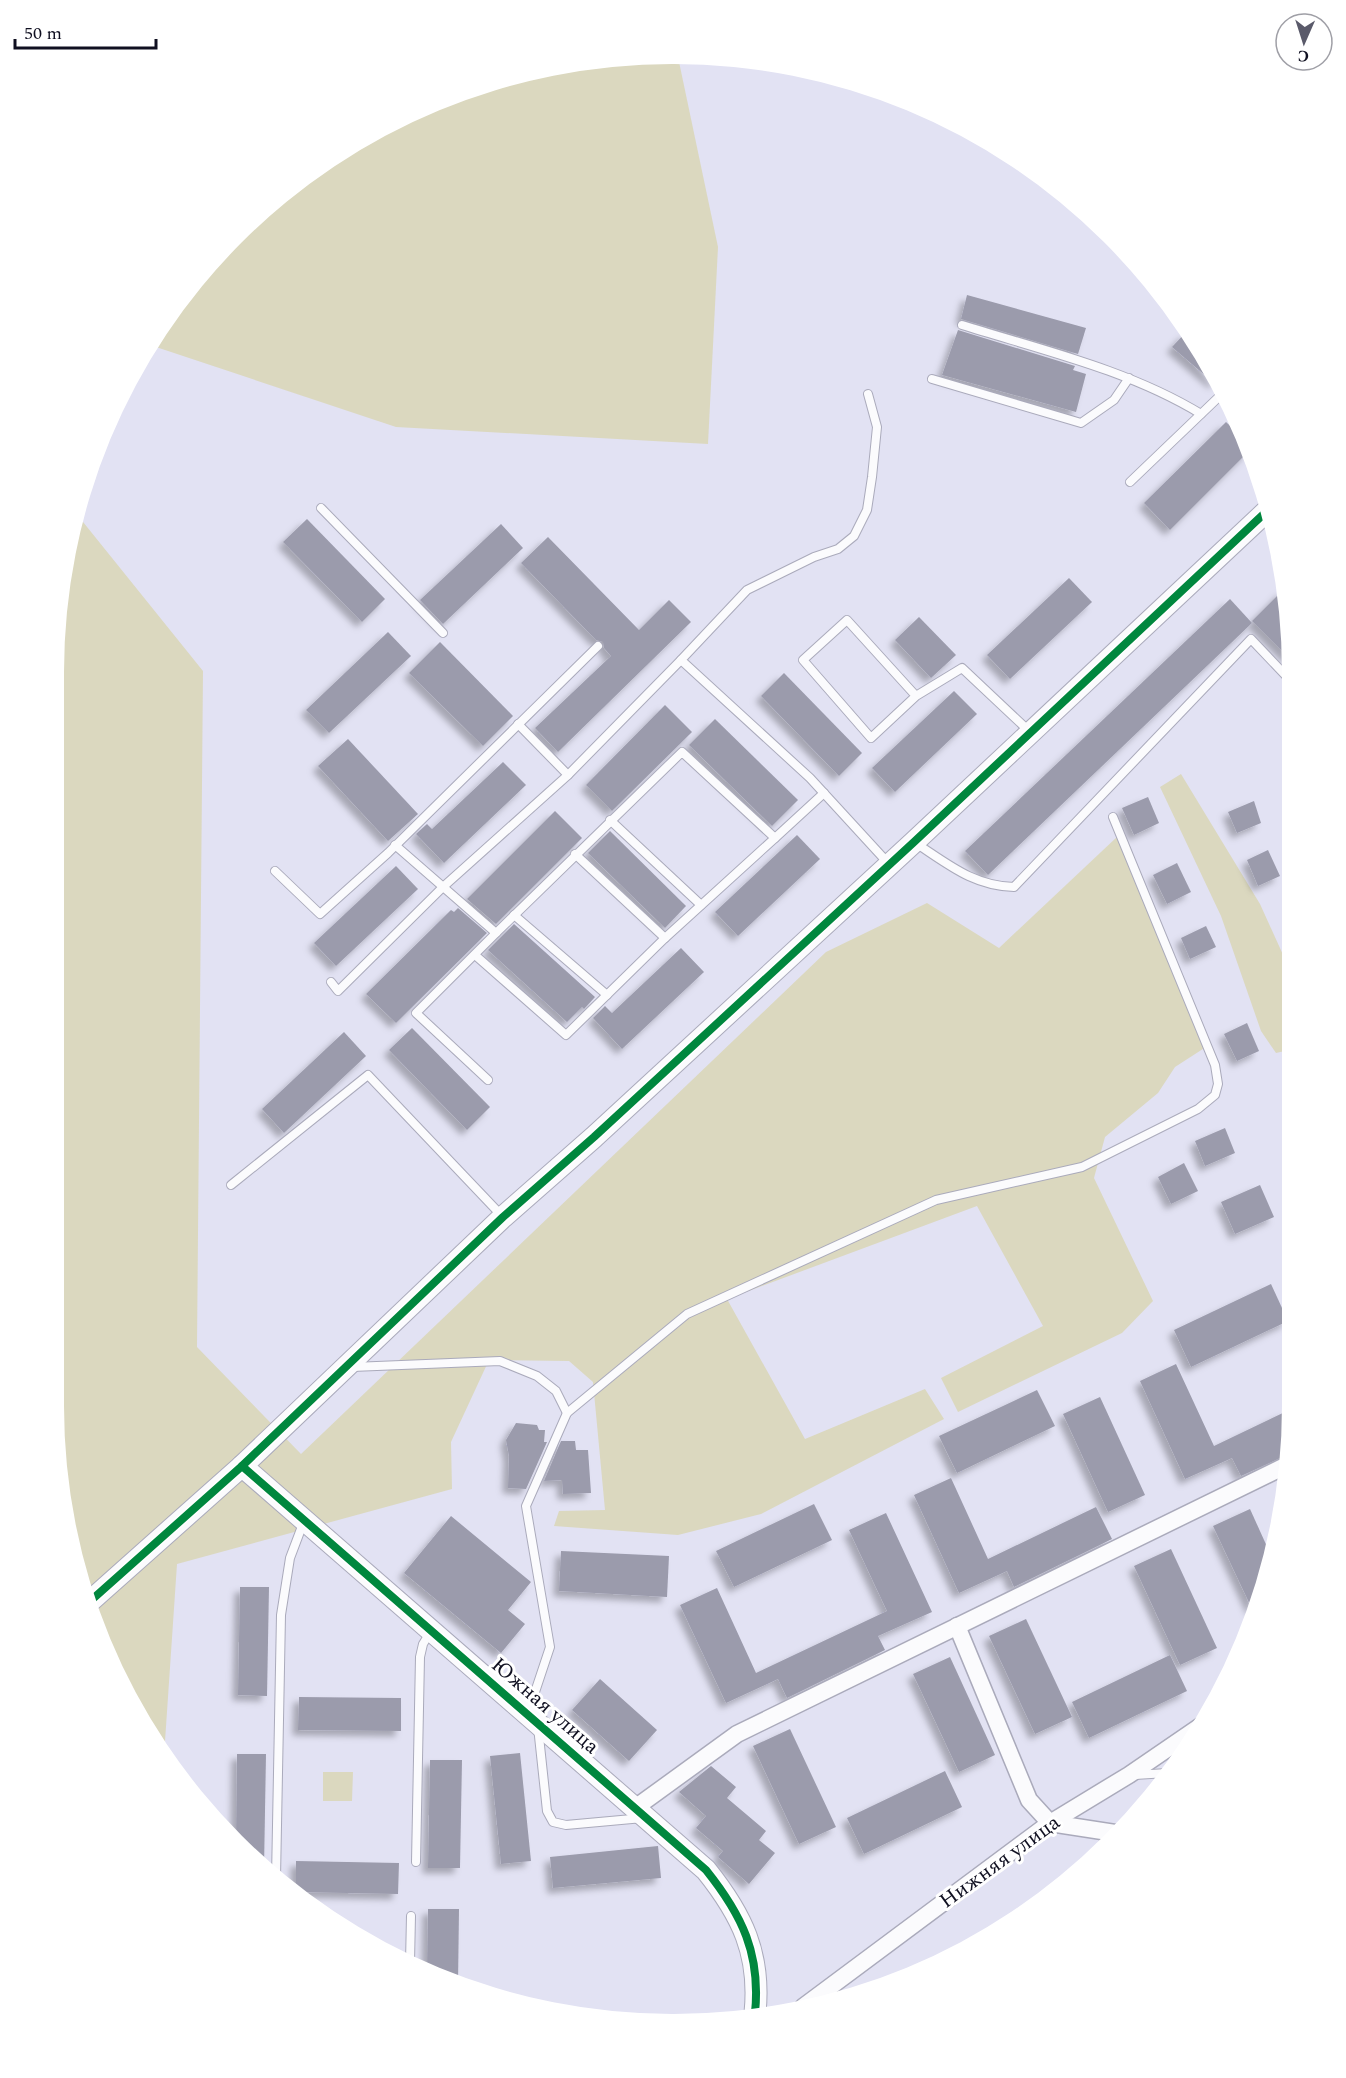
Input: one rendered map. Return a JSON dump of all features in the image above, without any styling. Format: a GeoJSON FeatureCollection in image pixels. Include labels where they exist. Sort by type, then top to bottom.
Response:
{"type":"FeatureCollection","features":[{"type":"Feature","properties":{"kind":"street"},"geometry":{"type":"LineString","coordinates":[[96,1596],[242,1466],[503,1217],[603,1129],[914,842],[1261,516]]}},
{"type":"Feature","properties":{"kind":"street","name":"Южная улица"},"geometry":{"type":"LineString","coordinates":[[242,1466],[706,1870],[730,1901],[748,1938],[756,1971],[755,2008]]}},
{"type":"Feature","properties":{"kind":"street"},"geometry":{"type":"LineString","coordinates":[[640,1813],[737,1734],[1277,1470]]}},
{"type":"Feature","properties":{"kind":"street"},"geometry":{"type":"LineString","coordinates":[[957,1626],[1029,1800],[1050,1823],[1106,1832]]}},
{"type":"Feature","properties":{"kind":"street","name":"Нижняя улица"},"geometry":{"type":"LineString","coordinates":[[818,1996],[1050,1823],[1129,1775],[1181,1739]]}},
{"type":"Feature","properties":{"kind":"lane"},"geometry":{"type":"LineString","coordinates":[[962,325],[1129,378],[1169,394],[1201,414]]}},
{"type":"Feature","properties":{"kind":"lane"},"geometry":{"type":"LineString","coordinates":[[932,379],[1082,423],[1114,400],[1129,378]]}},
{"type":"Feature","properties":{"kind":"lane"},"geometry":{"type":"LineString","coordinates":[[331,982],[338,991],[442,887],[568,776],[747,590],[814,557],[838,549],[854,536],[867,510],[877,427],[868,394]]}},
{"type":"Feature","properties":{"kind":"lane"},"geometry":{"type":"LineString","coordinates":[[1130,482],[1216,399]]}},
{"type":"Feature","properties":{"kind":"lane"},"geometry":{"type":"LineString","coordinates":[[321,508],[442,633]]}},
{"type":"Feature","properties":{"kind":"lane"},"geometry":{"type":"LineString","coordinates":[[916,696],[847,620],[803,660],[872,738],[916,696],[962,669],[1031,732]]}},
{"type":"Feature","properties":{"kind":"lane"},"geometry":{"type":"LineString","coordinates":[[914,842],[966,876],[993,886],[1014,887],[1251,639],[1282,672]]}},
{"type":"Feature","properties":{"kind":"lane"},"geometry":{"type":"LineString","coordinates":[[275,871],[320,914],[395,845],[598,646]]}},
{"type":"Feature","properties":{"kind":"lane"},"geometry":{"type":"LineString","coordinates":[[681,660],[825,793],[889,864]]}},
{"type":"Feature","properties":{"kind":"lane"},"geometry":{"type":"LineString","coordinates":[[518,724],[568,776]]}},
{"type":"Feature","properties":{"kind":"lane"},"geometry":{"type":"LineString","coordinates":[[488,1080],[416,1013],[575,854],[682,752],[775,838]]}},
{"type":"Feature","properties":{"kind":"lane"},"geometry":{"type":"LineString","coordinates":[[475,955],[566,1035],[665,938],[825,793]]}},
{"type":"Feature","properties":{"kind":"lane"},"geometry":{"type":"LineString","coordinates":[[521,1709],[532,1698],[550,1647],[526,1506],[567,1413],[687,1314],[936,1200],[1082,1167],[1198,1108],[1215,1095],[1218,1084],[1215,1065],[1113,817]]}},
{"type":"Feature","properties":{"kind":"lane"},"geometry":{"type":"LineString","coordinates":[[610,820],[701,905]]}},
{"type":"Feature","properties":{"kind":"lane"},"geometry":{"type":"LineString","coordinates":[[395,845],[496,933]]}},
{"type":"Feature","properties":{"kind":"lane"},"geometry":{"type":"LineString","coordinates":[[575,854],[665,938]]}},
{"type":"Feature","properties":{"kind":"lane"},"geometry":{"type":"LineString","coordinates":[[514,915],[606,995]]}},
{"type":"Feature","properties":{"kind":"lane"},"geometry":{"type":"LineString","coordinates":[[231,1185],[368,1075],[503,1217]]}},
{"type":"Feature","properties":{"kind":"lane"},"geometry":{"type":"LineString","coordinates":[[345,1367],[500,1361],[537,1376],[556,1391],[567,1413]]}},
{"type":"Feature","properties":{"kind":"lane"},"geometry":{"type":"LineString","coordinates":[[276,1866],[281,1615],[291,1558],[304,1520]]}},
{"type":"Feature","properties":{"kind":"lane"},"geometry":{"type":"LineString","coordinates":[[416,1862],[420,1657],[423,1644],[431,1631]]}},
{"type":"Feature","properties":{"kind":"lane"},"geometry":{"type":"LineString","coordinates":[[538,1724],[547,1812],[553,1822],[566,1825],[640,1813]]}},
{"type":"Feature","properties":{"kind":"lane"},"geometry":{"type":"LineString","coordinates":[[1129,1775],[1157,1774]]}},
{"type":"Feature","properties":{"kind":"lane"},"geometry":{"type":"LineString","coordinates":[[410,1954],[411,1916]]}},
{"type":"Feature","properties":{"kind":"shaded area"},"geometry":{"type":"Polygon","coordinates":[[[680,64],[718,247],[708,444],[396,427],[159,348],[190,303],[243,243],[303,190],[369,146],[440,111],[516,85],[594,70],[680,64]]]}},
{"type":"Feature","properties":{"kind":"shaded area"},"geometry":{"type":"Polygon","coordinates":[[[83,523],[203,671],[197,1347],[301,1454],[826,952],[927,903],[999,948],[1118,836],[1206,1047],[1175,1067],[1158,1093],[1105,1137],[1094,1178],[1153,1301],[1122,1333],[958,1412],[941,1378],[1043,1326],[977,1206],[727,1299],[805,1439],[925,1389],[944,1419],[761,1514],[678,1535],[554,1526],[559,1511],[605,1510],[593,1382],[569,1361],[489,1360],[451,1442],[452,1489],[177,1564],[165,1740],[127,1674],[97,1601],[76,1524],[66,1445],[64,1405],[64,673],[70,594],[83,523]]]}},
{"type":"Feature","properties":{"kind":"shaded area"},"geometry":{"type":"Polygon","coordinates":[[[1181,774],[1260,904],[1282,953],[1282,1052],[1276,1053],[1261,1031],[1221,916],[1160,787],[1181,774]]]}},
{"type":"Feature","properties":{"kind":"shaded area"},"geometry":{"type":"Polygon","coordinates":[[[323,1772],[353,1772],[352,1801],[323,1801],[323,1772]]]}},
{"type":"Feature","properties":{"kind":"building"},"geometry":{"type":"Polygon","coordinates":[[[967,295],[1086,328],[1078,354],[961,319],[967,295]]]}},
{"type":"Feature","properties":{"kind":"building"},"geometry":{"type":"Polygon","coordinates":[[[958,330],[1075,366],[1073,370],[1086,374],[1076,412],[942,375],[958,330]]]}},
{"type":"Feature","properties":{"kind":"building"},"geometry":{"type":"Polygon","coordinates":[[[1181,338],[1202,373],[1172,347],[1181,338]]]}},
{"type":"Feature","properties":{"kind":"building"},"geometry":{"type":"Polygon","coordinates":[[[1226,422],[1228,424],[1242,458],[1170,530],[1144,503],[1226,422]]]}},
{"type":"Feature","properties":{"kind":"building"},"geometry":{"type":"Polygon","coordinates":[[[307,519],[385,599],[362,622],[283,542],[307,519]]]}},
{"type":"Feature","properties":{"kind":"building"},"geometry":{"type":"Polygon","coordinates":[[[501,524],[523,548],[443,624],[420,600],[501,524]]]}},
{"type":"Feature","properties":{"kind":"building"},"geometry":{"type":"Polygon","coordinates":[[[548,537],[639,630],[669,600],[691,622],[558,752],[535,728],[611,656],[604,648],[603,642],[596,640],[521,563],[548,537]]]}},
{"type":"Feature","properties":{"kind":"building"},"geometry":{"type":"Polygon","coordinates":[[[1069,578],[1092,602],[1010,679],[987,655],[1069,578]]]}},
{"type":"Feature","properties":{"kind":"building"},"geometry":{"type":"Polygon","coordinates":[[[1276,597],[1281,650],[1252,621],[1276,597]]]}},
{"type":"Feature","properties":{"kind":"building"},"geometry":{"type":"Polygon","coordinates":[[[1230,599],[1252,623],[988,875],[965,851],[1230,599]]]}},
{"type":"Feature","properties":{"kind":"building"},"geometry":{"type":"Polygon","coordinates":[[[919,617],[956,655],[931,678],[895,640],[919,617]]]}},
{"type":"Feature","properties":{"kind":"building"},"geometry":{"type":"Polygon","coordinates":[[[388,632],[411,656],[329,733],[306,710],[388,632]]]}},
{"type":"Feature","properties":{"kind":"building"},"geometry":{"type":"Polygon","coordinates":[[[440,642],[513,716],[483,746],[409,673],[440,642]]]}},
{"type":"Feature","properties":{"kind":"building"},"geometry":{"type":"Polygon","coordinates":[[[784,673],[862,753],[839,776],[761,696],[784,673]]]}},
{"type":"Feature","properties":{"kind":"building"},"geometry":{"type":"Polygon","coordinates":[[[954,691],[977,714],[895,792],[872,768],[954,691]]]}},
{"type":"Feature","properties":{"kind":"building"},"geometry":{"type":"Polygon","coordinates":[[[665,705],[692,732],[612,811],[586,785],[665,705]]]}},
{"type":"Feature","properties":{"kind":"building"},"geometry":{"type":"Polygon","coordinates":[[[715,719],[798,800],[772,826],[689,745],[715,719]]]}},
{"type":"Feature","properties":{"kind":"building"},"geometry":{"type":"Polygon","coordinates":[[[348,739],[418,814],[388,841],[318,766],[348,739]]]}},
{"type":"Feature","properties":{"kind":"building"},"geometry":{"type":"Polygon","coordinates":[[[503,762],[526,785],[444,863],[416,834],[427,824],[432,829],[503,762]]]}},
{"type":"Feature","properties":{"kind":"building"},"geometry":{"type":"Polygon","coordinates":[[[1148,797],[1159,823],[1134,835],[1122,808],[1148,797]]]}},
{"type":"Feature","properties":{"kind":"building"},"geometry":{"type":"Polygon","coordinates":[[[1254,801],[1261,823],[1237,833],[1228,812],[1254,801]]]}},
{"type":"Feature","properties":{"kind":"building"},"geometry":{"type":"Polygon","coordinates":[[[555,811],[582,838],[496,924],[467,899],[555,811]]]}},
{"type":"Feature","properties":{"kind":"building"},"geometry":{"type":"Polygon","coordinates":[[[610,831],[686,906],[665,928],[588,853],[610,831]]]}},
{"type":"Feature","properties":{"kind":"building"},"geometry":{"type":"Polygon","coordinates":[[[797,835],[820,859],[738,936],[715,912],[797,835]]]}},
{"type":"Feature","properties":{"kind":"building"},"geometry":{"type":"Polygon","coordinates":[[[1268,850],[1280,876],[1258,886],[1247,860],[1268,850]]]}},
{"type":"Feature","properties":{"kind":"building"},"geometry":{"type":"Polygon","coordinates":[[[1177,863],[1191,892],[1167,904],[1153,875],[1177,863]]]}},
{"type":"Feature","properties":{"kind":"building"},"geometry":{"type":"Polygon","coordinates":[[[396,866],[418,889],[336,966],[314,943],[396,866]]]}},
{"type":"Feature","properties":{"kind":"building"},"geometry":{"type":"Polygon","coordinates":[[[458,908],[487,933],[396,1023],[366,994],[451,910],[454,912],[458,908]]]}},
{"type":"Feature","properties":{"kind":"building"},"geometry":{"type":"Polygon","coordinates":[[[514,924],[595,997],[567,1022],[488,950],[514,924]]]}},
{"type":"Feature","properties":{"kind":"building"},"geometry":{"type":"Polygon","coordinates":[[[1206,926],[1216,947],[1190,959],[1181,938],[1206,926]]]}},
{"type":"Feature","properties":{"kind":"building"},"geometry":{"type":"Polygon","coordinates":[[[681,948],[704,972],[622,1049],[593,1018],[605,1006],[612,1013],[681,948]]]}},
{"type":"Feature","properties":{"kind":"building"},"geometry":{"type":"Polygon","coordinates":[[[1247,1023],[1259,1051],[1237,1061],[1224,1034],[1247,1023]]]}},
{"type":"Feature","properties":{"kind":"building"},"geometry":{"type":"Polygon","coordinates":[[[412,1028],[490,1107],[467,1130],[389,1050],[412,1028]]]}},
{"type":"Feature","properties":{"kind":"building"},"geometry":{"type":"Polygon","coordinates":[[[344,1032],[366,1056],[284,1133],[262,1109],[344,1032]]]}},
{"type":"Feature","properties":{"kind":"building"},"geometry":{"type":"Polygon","coordinates":[[[1225,1128],[1235,1153],[1205,1166],[1195,1141],[1225,1128]]]}},
{"type":"Feature","properties":{"kind":"building"},"geometry":{"type":"Polygon","coordinates":[[[1184,1163],[1198,1191],[1171,1204],[1158,1177],[1184,1163]]]}},
{"type":"Feature","properties":{"kind":"building"},"geometry":{"type":"Polygon","coordinates":[[[1260,1185],[1274,1217],[1235,1234],[1221,1202],[1260,1185]]]}},
{"type":"Feature","properties":{"kind":"building"},"geometry":{"type":"Polygon","coordinates":[[[1271,1284],[1282,1308],[1282,1324],[1191,1367],[1174,1330],[1271,1284]]]}},
{"type":"Feature","properties":{"kind":"building"},"geometry":{"type":"Polygon","coordinates":[[[1176,1364],[1214,1446],[1282,1414],[1279,1459],[1241,1476],[1232,1458],[1185,1479],[1140,1381],[1176,1364]]]}},
{"type":"Feature","properties":{"kind":"building"},"geometry":{"type":"Polygon","coordinates":[[[1037,1390],[1055,1426],[957,1473],[939,1436],[1037,1390]]]}},
{"type":"Feature","properties":{"kind":"building"},"geometry":{"type":"Polygon","coordinates":[[[1100,1397],[1145,1495],[1108,1512],[1063,1414],[1100,1397]]]}},
{"type":"Feature","properties":{"kind":"building"},"geometry":{"type":"Polygon","coordinates":[[[516,1423],[537,1425],[539,1430],[545,1430],[544,1442],[547,1442],[526,1489],[508,1488],[509,1456],[506,1440],[516,1423]]]}},
{"type":"Feature","properties":{"kind":"building"},"geometry":{"type":"Polygon","coordinates":[[[561,1441],[575,1441],[576,1450],[588,1450],[591,1493],[563,1494],[562,1480],[544,1481],[561,1441]]]}},
{"type":"Feature","properties":{"kind":"building"},"geometry":{"type":"Polygon","coordinates":[[[951,1478],[988,1559],[1096,1507],[1112,1539],[1014,1587],[1007,1571],[959,1593],[914,1495],[951,1478]]]}},
{"type":"Feature","properties":{"kind":"building"},"geometry":{"type":"Polygon","coordinates":[[[814,1504],[832,1540],[734,1587],[716,1551],[814,1504]]]}},
{"type":"Feature","properties":{"kind":"building"},"geometry":{"type":"Polygon","coordinates":[[[1250,1509],[1265,1543],[1249,1602],[1213,1526],[1250,1509]]]}},
{"type":"Feature","properties":{"kind":"building"},"geometry":{"type":"Polygon","coordinates":[[[886,1513],[932,1612],[878,1636],[885,1650],[787,1698],[778,1679],[726,1703],[680,1605],[717,1588],[756,1673],[887,1611],[849,1530],[886,1513]]]}},
{"type":"Feature","properties":{"kind":"building"},"geometry":{"type":"Polygon","coordinates":[[[451,1516],[531,1582],[508,1610],[525,1624],[501,1653],[404,1573],[451,1516]]]}},
{"type":"Feature","properties":{"kind":"building"},"geometry":{"type":"Polygon","coordinates":[[[1171,1549],[1217,1648],[1180,1665],[1134,1566],[1171,1549]]]}},
{"type":"Feature","properties":{"kind":"building"},"geometry":{"type":"Polygon","coordinates":[[[561,1551],[669,1556],[667,1597],[559,1591],[561,1551]]]}},
{"type":"Feature","properties":{"kind":"building"},"geometry":{"type":"Polygon","coordinates":[[[240,1587],[269,1587],[267,1696],[238,1695],[240,1587]]]}},
{"type":"Feature","properties":{"kind":"building"},"geometry":{"type":"Polygon","coordinates":[[[1026,1619],[1072,1717],[1035,1734],[989,1636],[1026,1619]]]}},
{"type":"Feature","properties":{"kind":"building"},"geometry":{"type":"Polygon","coordinates":[[[1170,1655],[1187,1691],[1089,1738],[1072,1702],[1170,1655]]]}},
{"type":"Feature","properties":{"kind":"building"},"geometry":{"type":"Polygon","coordinates":[[[950,1657],[995,1755],[959,1772],[913,1674],[950,1657]]]}},
{"type":"Feature","properties":{"kind":"building"},"geometry":{"type":"Polygon","coordinates":[[[600,1679],[657,1730],[629,1761],[572,1710],[600,1679]]]}},
{"type":"Feature","properties":{"kind":"building"},"geometry":{"type":"Polygon","coordinates":[[[299,1697],[401,1698],[401,1731],[298,1730],[299,1697]]]}},
{"type":"Feature","properties":{"kind":"building"},"geometry":{"type":"Polygon","coordinates":[[[790,1729],[836,1827],[799,1844],[753,1746],[790,1729]]]}},
{"type":"Feature","properties":{"kind":"building"},"geometry":{"type":"Polygon","coordinates":[[[520,1753],[531,1861],[501,1864],[490,1756],[520,1753]]]}},
{"type":"Feature","properties":{"kind":"building"},"geometry":{"type":"Polygon","coordinates":[[[237,1754],[266,1754],[264,1855],[236,1828],[237,1754]]]}},
{"type":"Feature","properties":{"kind":"building"},"geometry":{"type":"Polygon","coordinates":[[[430,1760],[462,1760],[460,1868],[428,1868],[430,1760]]]}},
{"type":"Feature","properties":{"kind":"building"},"geometry":{"type":"Polygon","coordinates":[[[711,1766],[736,1787],[727,1798],[766,1831],[759,1840],[775,1853],[749,1884],[718,1857],[723,1851],[696,1828],[706,1816],[679,1792],[711,1766]]]}},
{"type":"Feature","properties":{"kind":"building"},"geometry":{"type":"Polygon","coordinates":[[[945,1771],[962,1807],[864,1854],[847,1818],[945,1771]]]}},
{"type":"Feature","properties":{"kind":"building"},"geometry":{"type":"Polygon","coordinates":[[[658,1846],[661,1878],[553,1888],[550,1857],[658,1846]]]}},
{"type":"Feature","properties":{"kind":"building"},"geometry":{"type":"Polygon","coordinates":[[[296,1861],[399,1863],[398,1894],[309,1892],[296,1882],[296,1861]]]}},
{"type":"Feature","properties":{"kind":"building"},"geometry":{"type":"Polygon","coordinates":[[[428,1909],[459,1909],[458,1974],[427,1961],[428,1909]]]}},
{"type":"Feature","properties":{"kind":"cycle path"},"geometry":{"type":"LineString","coordinates":[[96,1596],[242,1466],[503,1217],[594,1137],[914,842],[1261,516]]}},
{"type":"Feature","properties":{"kind":"cycle path"},"geometry":{"type":"LineString","coordinates":[[242,1466],[706,1870],[730,1903],[746,1936],[755,1972],[755,2008]]}}]}
